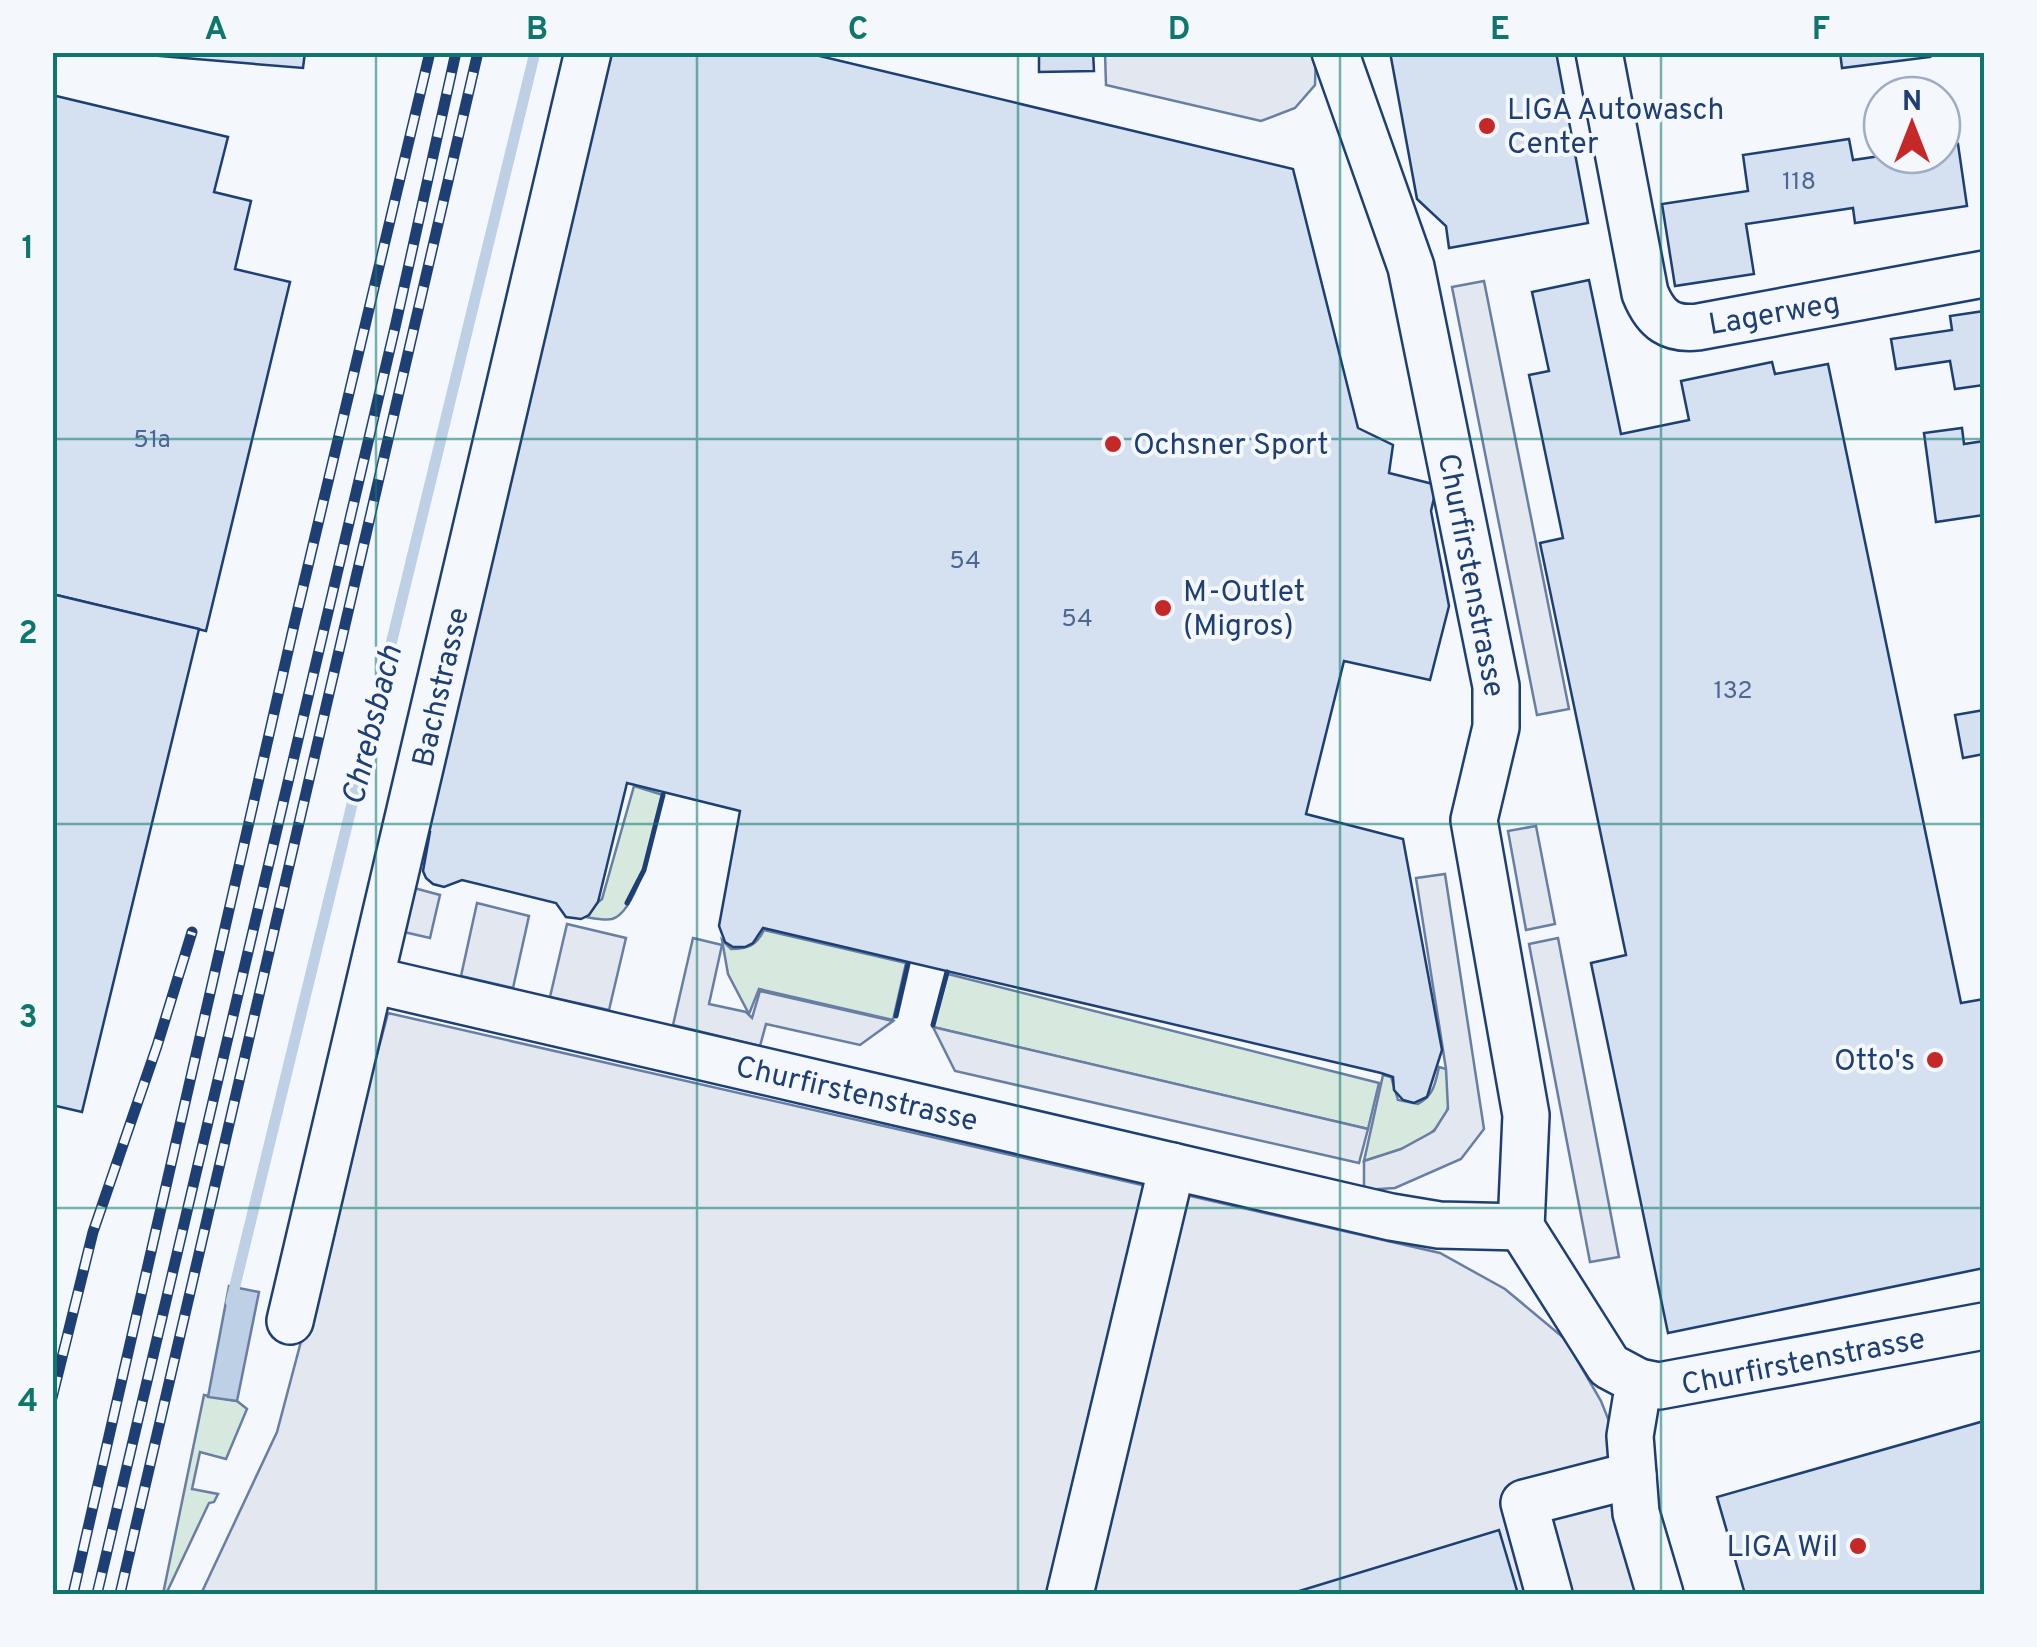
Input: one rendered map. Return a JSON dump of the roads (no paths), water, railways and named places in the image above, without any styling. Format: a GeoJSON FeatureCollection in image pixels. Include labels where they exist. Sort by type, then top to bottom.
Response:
{"type":"FeatureCollection","features":[{"type":"Feature","properties":{"kind":"street","name":"Bachstrasse"},"geometry":{"type":"LineString","coordinates":[[290,1322],[588,52]]}},
{"type":"Feature","properties":{"kind":"street","name":"Churfirstenstrasse"},"geometry":{"type":"LineString","coordinates":[[1335,52],[1410,267],[1496,686],[1496,727],[1474,820],[1526,1115],[1521,1227],[1560,1285],[1598,1353],[1610,1366],[1639,1382],[1680,1385],[1984,1326]]}},
{"type":"Feature","properties":{"kind":"street","name":"Lagerweg"},"geometry":{"type":"LineString","coordinates":[[1600,52],[1645,293],[1652,311],[1662,322],[1681,329],[1698,328],[1984,274]]}},
{"type":"Feature","properties":{"kind":"street","name":"Churfirstenstrasse"},"geometry":{"type":"LineString","coordinates":[[372,980],[1415,1222],[1521,1227]]}},
{"type":"Feature","properties":{"kind":"street"},"geometry":{"type":"LineString","coordinates":[[1070,1594],[1172,1166]]}},
{"type":"Feature","properties":{"kind":"street"},"geometry":{"type":"LineString","coordinates":[[1639,1382],[1630,1436],[1636,1513],[1660,1594]]}},
{"type":"Feature","properties":{"kind":"street"},"geometry":{"type":"LineString","coordinates":[[1550,1594],[1524,1503],[1633,1475]]}},
{"type":"Feature","properties":{"kind":"water"},"geometry":{"type":"Polygon","coordinates":[[[229,1286],[259,1292],[237,1401],[208,1397],[229,1286]]]}},
{"type":"Feature","properties":{"kind":"waterway","name":"Chrebsbach"},"geometry":{"type":"LineString","coordinates":[[231,1302],[535,52]]}},
{"type":"Feature","properties":{"kind":"railway"},"geometry":{"type":"LineString","coordinates":[[73,1594],[294,625],[430,52]]}},
{"type":"Feature","properties":{"kind":"railway"},"geometry":{"type":"LineString","coordinates":[[97,1594],[396,323],[456,52]]}},
{"type":"Feature","properties":{"kind":"railway"},"geometry":{"type":"LineString","coordinates":[[120,1594],[478,52]]}},
{"type":"Feature","properties":{"kind":"railway"},"geometry":{"type":"LineString","coordinates":[[52,1398],[93,1232],[192,932]]}},
{"type":"Feature","properties":{"kind":"place","name":"LIGA Autowasch Center"},"geometry":{"type":"Point","coordinates":[1487,126]}},
{"type":"Feature","properties":{"kind":"place","name":"Ochsner Sport"},"geometry":{"type":"Point","coordinates":[1113,444]}},
{"type":"Feature","properties":{"kind":"place","name":"M-Outlet (Migros)"},"geometry":{"type":"Point","coordinates":[1163,608]}},
{"type":"Feature","properties":{"kind":"place","name":"Otto's"},"geometry":{"type":"Point","coordinates":[1935,1060]}},
{"type":"Feature","properties":{"kind":"place","name":"LIGA Wil"},"geometry":{"type":"Point","coordinates":[1858,1546]}}]}
